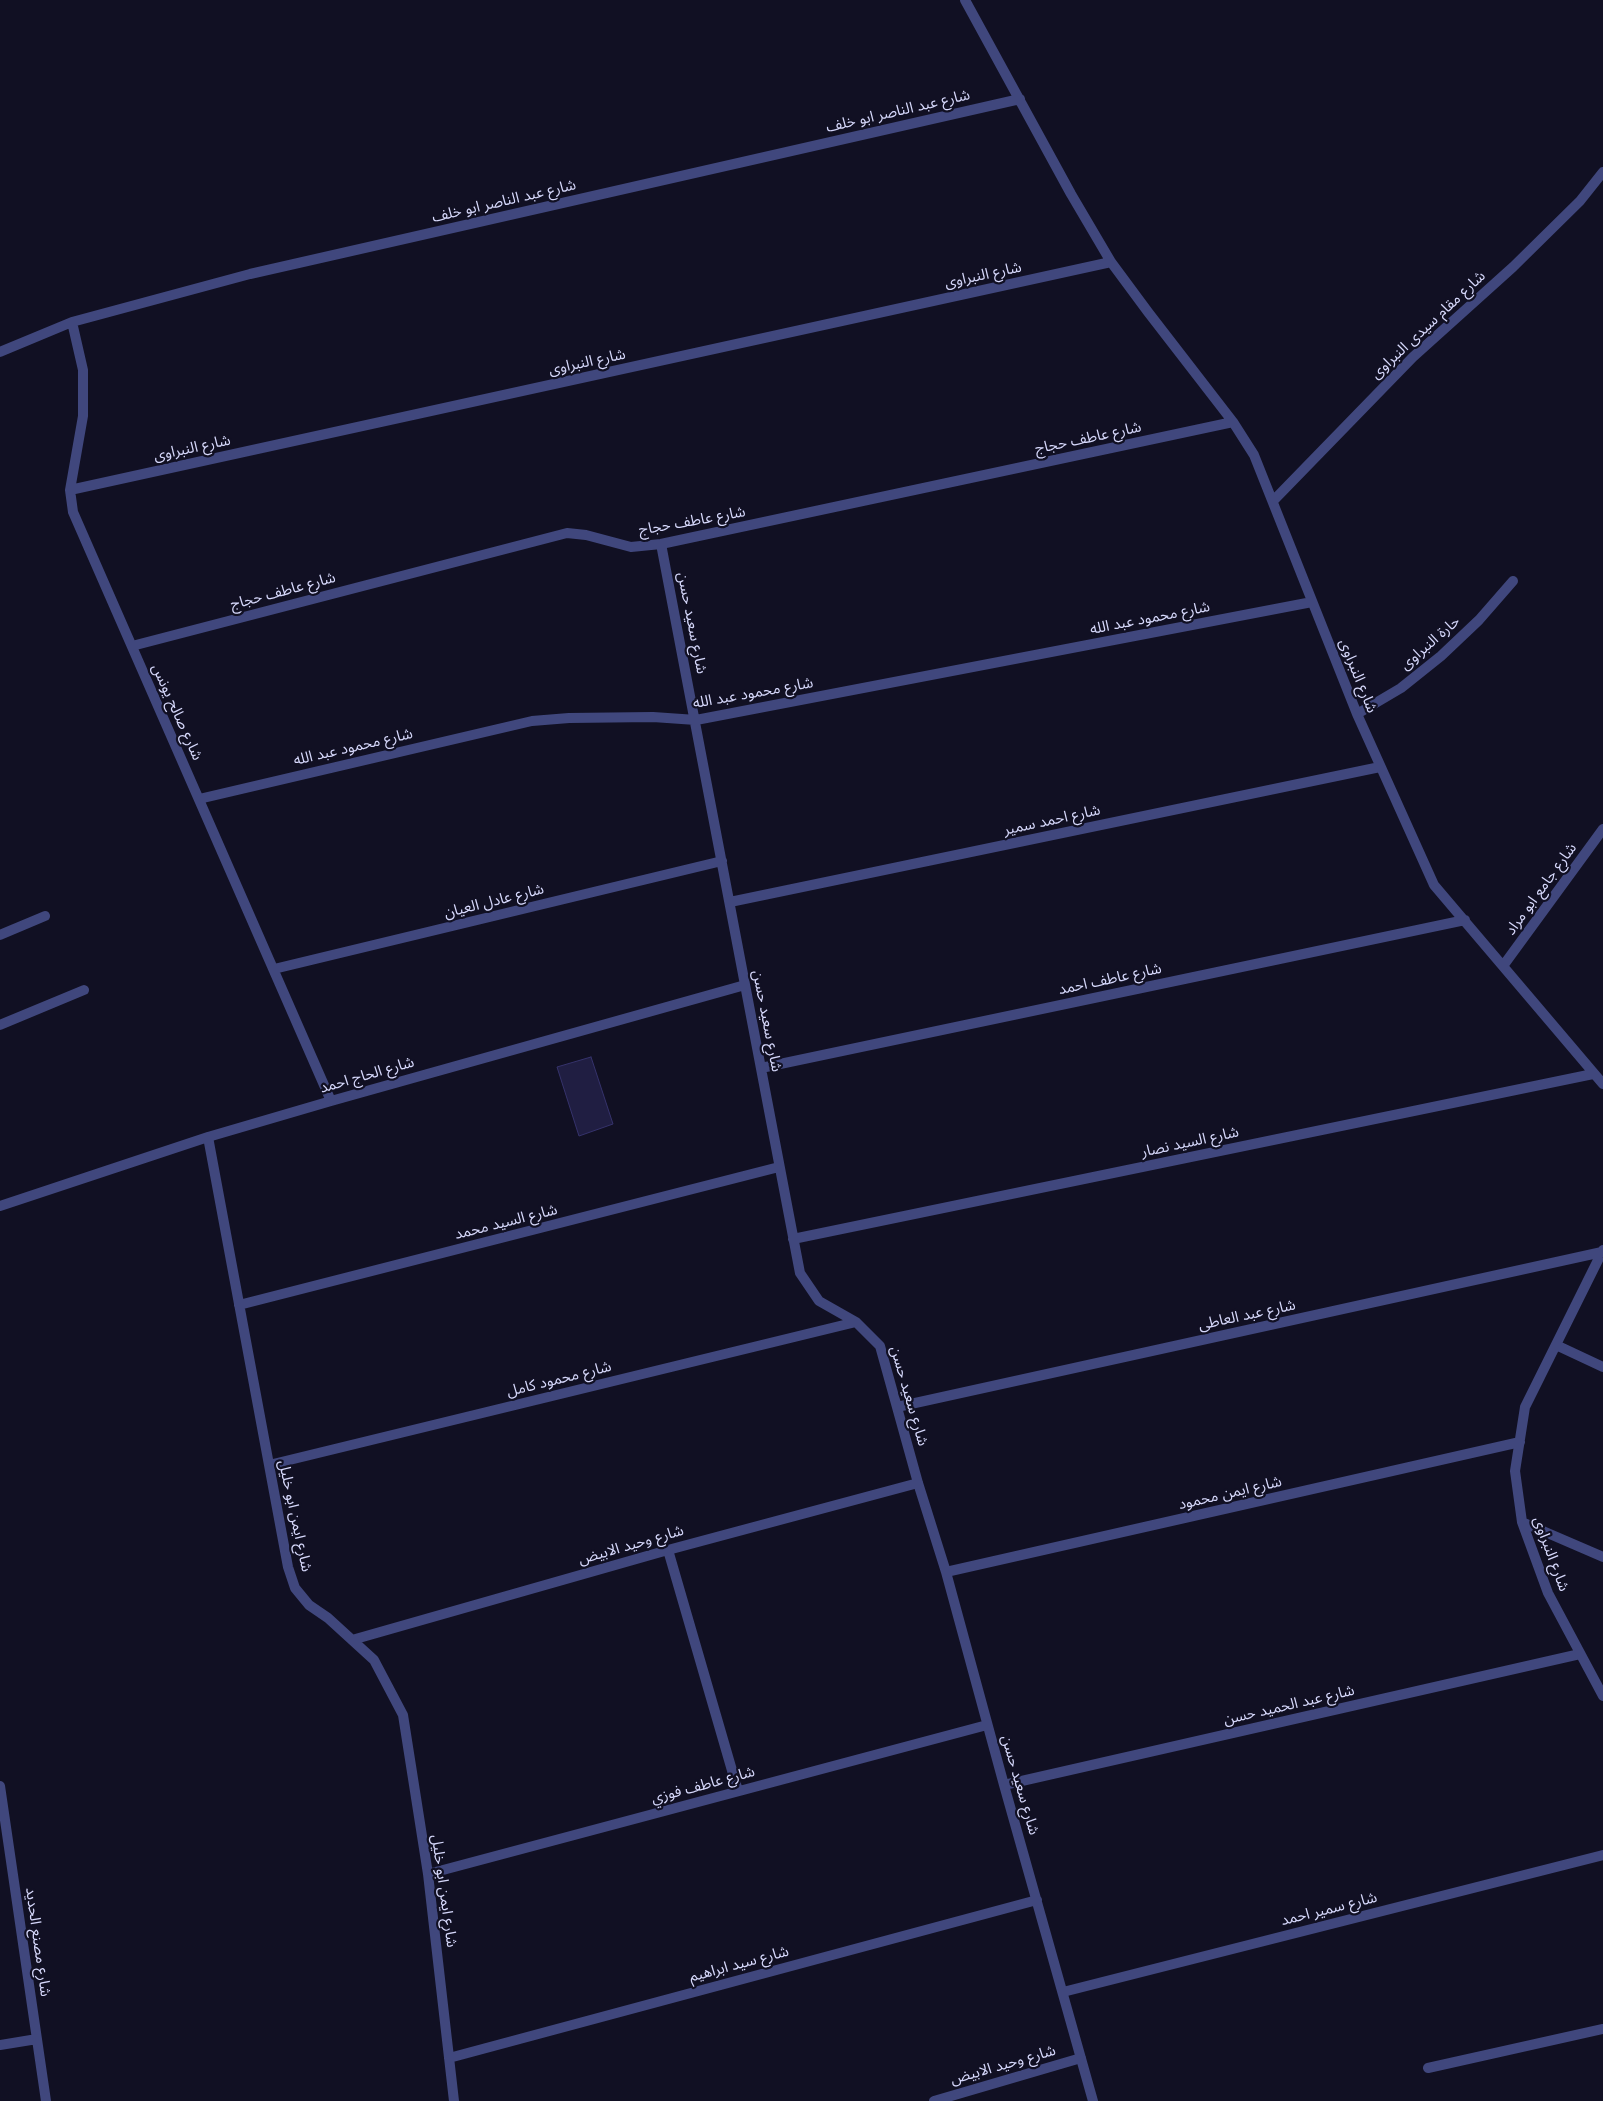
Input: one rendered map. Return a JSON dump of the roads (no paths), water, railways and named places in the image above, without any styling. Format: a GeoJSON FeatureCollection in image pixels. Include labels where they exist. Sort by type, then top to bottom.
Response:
{"type":"FeatureCollection","features":[{"type":"Feature","properties":{"kind":"street","name":"شارع النبراوى"},"geometry":{"type":"LineString","coordinates":[[965,0],[1071,194],[1111,262],[1233,422],[1254,455],[1357,714],[1434,885],[1603,1084]]}},
{"type":"Feature","properties":{"kind":"street","name":"شارع عبد الناصر ابو خلف"},"geometry":{"type":"LineString","coordinates":[[0,352],[72,322],[250,274],[1020,99]]}},
{"type":"Feature","properties":{"kind":"street","name":"شارع مقام سيدى النبراوى"},"geometry":{"type":"LineString","coordinates":[[1272,501],[1413,357],[1513,267],[1580,201],[1603,172]]}},
{"type":"Feature","properties":{"kind":"street","name":"شارع النبراوى"},"geometry":{"type":"LineString","coordinates":[[70,490],[1111,262]]}},
{"type":"Feature","properties":{"kind":"street","name":"شارع صالح يونس"},"geometry":{"type":"LineString","coordinates":[[72,322],[84,370],[83,416],[70,490],[73,512],[331,1101]]}},
{"type":"Feature","properties":{"kind":"street","name":"شارع عاطف حجاج"},"geometry":{"type":"LineString","coordinates":[[132,646],[567,533],[586,535],[631,547],[661,544],[1233,422]]}},
{"type":"Feature","properties":{"kind":"street","name":"شارع سعيد حسن"},"geometry":{"type":"LineString","coordinates":[[661,544],[800,1273],[819,1301],[856,1322],[880,1346],[918,1483],[946,1572],[1093,2101]]}},
{"type":"Feature","properties":{"kind":"street","name":"حارة النبراوى"},"geometry":{"type":"LineString","coordinates":[[1357,714],[1401,688],[1441,656],[1479,620],[1512,581]]}},
{"type":"Feature","properties":{"kind":"street","name":"شارع محمود عبد الله"},"geometry":{"type":"LineString","coordinates":[[199,799],[532,721],[569,718],[653,717],[696,720],[1312,602]]}},
{"type":"Feature","properties":{"kind":"street","name":"شارع احمد سمير"},"geometry":{"type":"LineString","coordinates":[[730,902],[1380,767]]}},
{"type":"Feature","properties":{"kind":"street","name":"شارع جامع ابو مراد"},"geometry":{"type":"LineString","coordinates":[[1503,966],[1603,829]]}},
{"type":"Feature","properties":{"kind":"street","name":"شارع عادل العيان"},"geometry":{"type":"LineString","coordinates":[[274,969],[722,861]]}},
{"type":"Feature","properties":{"kind":"street"},"geometry":{"type":"LineString","coordinates":[[0,935],[45,916]]}},
{"type":"Feature","properties":{"kind":"street","name":"شارع عاطف احمد"},"geometry":{"type":"LineString","coordinates":[[761,1068],[1465,920]]}},
{"type":"Feature","properties":{"kind":"street","name":"شارع الحاج احمد"},"geometry":{"type":"LineString","coordinates":[[0,1206],[208,1137],[745,986]]}},
{"type":"Feature","properties":{"kind":"street"},"geometry":{"type":"LineString","coordinates":[[0,1025],[84,990]]}},
{"type":"Feature","properties":{"kind":"street","name":"شارع السيد نصار"},"geometry":{"type":"LineString","coordinates":[[793,1239],[1593,1074]]}},
{"type":"Feature","properties":{"kind":"street","name":"شارع ايمن ابو خليل"},"geometry":{"type":"LineString","coordinates":[[208,1137],[288,1567],[296,1588],[309,1605],[328,1618],[374,1660],[403,1715],[428,1874],[454,2101]]}},
{"type":"Feature","properties":{"kind":"street","name":"شارع السيد محمد"},"geometry":{"type":"LineString","coordinates":[[239,1306],[780,1168]]}},
{"type":"Feature","properties":{"kind":"street","name":"شارع النبراوى"},"geometry":{"type":"LineString","coordinates":[[1603,1251],[1525,1407],[1515,1471],[1522,1522],[1548,1593],[1603,1696]]}},
{"type":"Feature","properties":{"kind":"street","name":"شارع عبد العاطى"},"geometry":{"type":"LineString","coordinates":[[897,1407],[1603,1251]]}},
{"type":"Feature","properties":{"kind":"street","name":"شارع محمود كامل"},"geometry":{"type":"LineString","coordinates":[[269,1465],[856,1322]]}},
{"type":"Feature","properties":{"kind":"street"},"geometry":{"type":"LineString","coordinates":[[1556,1345],[1603,1367]]}},
{"type":"Feature","properties":{"kind":"street","name":"شارع ايمن محمود"},"geometry":{"type":"LineString","coordinates":[[946,1572],[1520,1442]]}},
{"type":"Feature","properties":{"kind":"street","name":"شارع وحيد الابيض"},"geometry":{"type":"LineString","coordinates":[[352,1640],[668,1550],[918,1483]]}},
{"type":"Feature","properties":{"kind":"street"},"geometry":{"type":"LineString","coordinates":[[1522,1522],[1603,1557]]}},
{"type":"Feature","properties":{"kind":"street"},"geometry":{"type":"LineString","coordinates":[[668,1550],[738,1791]]}},
{"type":"Feature","properties":{"kind":"street","name":"شارع عبد الحميد حسن"},"geometry":{"type":"LineString","coordinates":[[1004,1785],[1580,1654]]}},
{"type":"Feature","properties":{"kind":"street","name":"شارع عاطف فوزي"},"geometry":{"type":"LineString","coordinates":[[428,1874],[987,1725]]}},
{"type":"Feature","properties":{"kind":"street","name":"شارع مصنع الحديد"},"geometry":{"type":"LineString","coordinates":[[0,1786],[46,2101]]}},
{"type":"Feature","properties":{"kind":"street","name":"شارع سمير احمد"},"geometry":{"type":"LineString","coordinates":[[1063,1992],[1603,1855]]}},
{"type":"Feature","properties":{"kind":"street","name":"شارع سيد ابراهيم"},"geometry":{"type":"LineString","coordinates":[[449,2058],[1036,1900]]}},
{"type":"Feature","properties":{"kind":"street"},"geometry":{"type":"LineString","coordinates":[[1428,2068],[1603,2029]]}},
{"type":"Feature","properties":{"kind":"street"},"geometry":{"type":"LineString","coordinates":[[0,2045],[37,2039]]}},
{"type":"Feature","properties":{"kind":"street","name":"شارع وحيد الابيض"},"geometry":{"type":"LineString","coordinates":[[934,2101],[1081,2058]]}}]}
